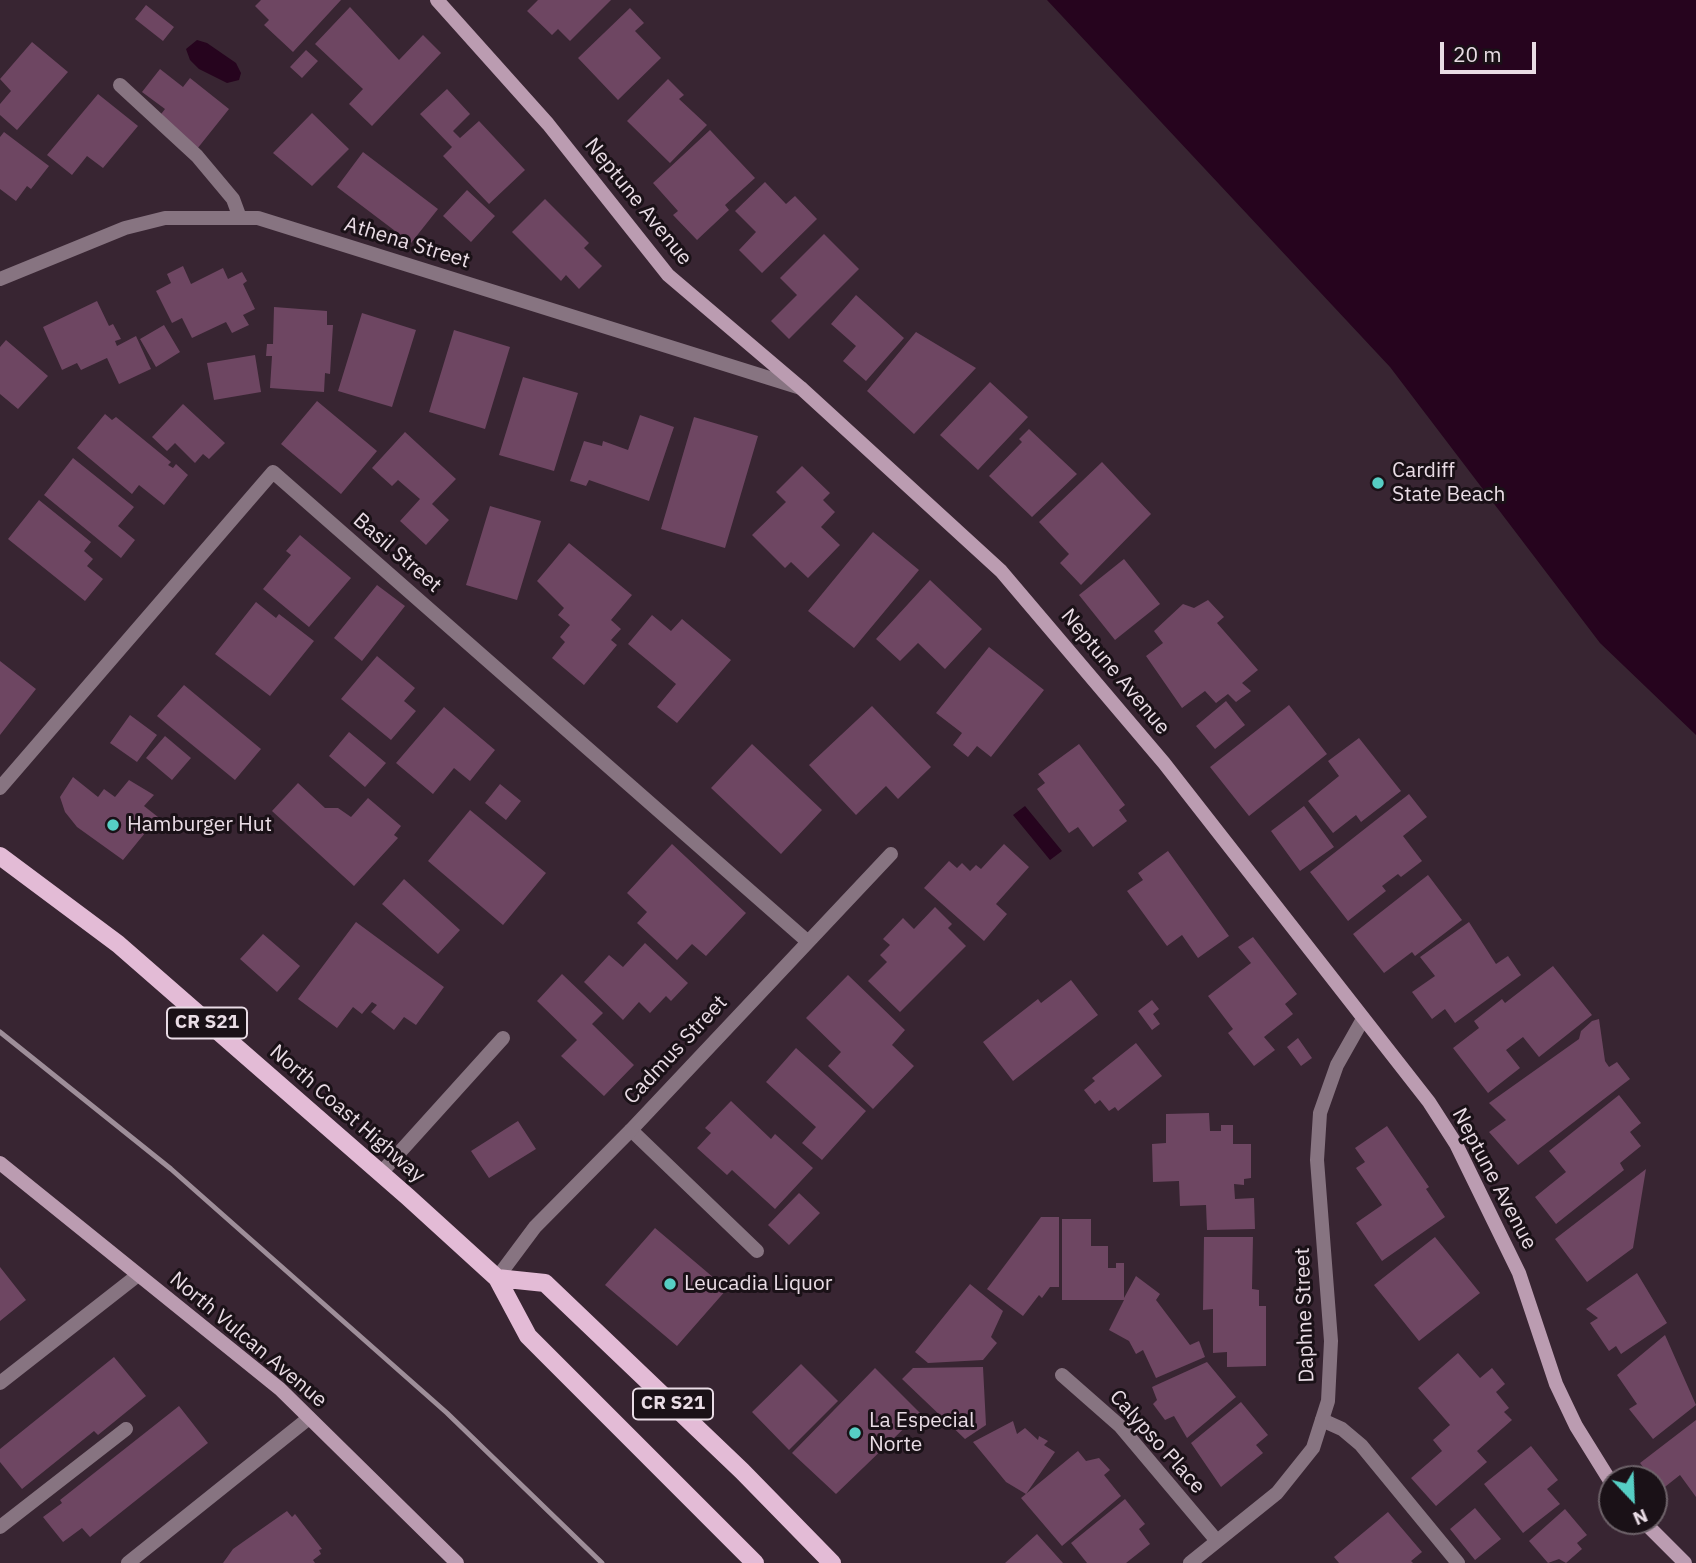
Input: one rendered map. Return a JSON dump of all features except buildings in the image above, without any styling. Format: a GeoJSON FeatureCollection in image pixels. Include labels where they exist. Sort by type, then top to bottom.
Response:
{"type":"FeatureCollection","features":[{"type":"Feature","properties":{"kind":"main road","name":"North Coast Highway"},"geometry":{"type":"LineString","coordinates":[[0,856],[118,944],[497,1278],[528,1336],[755,1563]]}},
{"type":"Feature","properties":{"kind":"main road","name":"CR S21"},"geometry":{"type":"LineString","coordinates":[[497,1278],[545,1283],[742,1471],[832,1563]]}},
{"type":"Feature","properties":{"kind":"street","name":"Neptune Avenue"},"geometry":{"type":"LineString","coordinates":[[437,0],[548,124],[668,275],[801,388],[1001,571],[1164,762],[1429,1102],[1456,1144],[1519,1273],[1556,1384],[1576,1426],[1600,1465]]}},
{"type":"Feature","properties":{"kind":"street"},"geometry":{"type":"LineString","coordinates":[[120,85],[197,156],[233,200],[240,218]]}},
{"type":"Feature","properties":{"kind":"street","name":"Athena Street"},"geometry":{"type":"LineString","coordinates":[[0,279],[125,228],[165,218],[240,218],[271,222],[801,388]]}},
{"type":"Feature","properties":{"kind":"street","name":"Basil Street"},"geometry":{"type":"LineString","coordinates":[[0,789],[273,472],[807,941]]}},
{"type":"Feature","properties":{"kind":"street","name":"Cadmus Street"},"geometry":{"type":"LineString","coordinates":[[497,1278],[534,1227],[631,1130],[891,854]]}},
{"type":"Feature","properties":{"kind":"street","name":"Daphne Street"},"geometry":{"type":"LineString","coordinates":[[1190,1563],[1277,1493],[1313,1448],[1322,1420],[1328,1401],[1331,1341],[1317,1160],[1321,1113],[1337,1065],[1363,1019]]}},
{"type":"Feature","properties":{"kind":"street"},"geometry":{"type":"LineString","coordinates":[[380,1174],[503,1038]]}},
{"type":"Feature","properties":{"kind":"street"},"geometry":{"type":"LineString","coordinates":[[631,1130],[757,1251]]}},
{"type":"Feature","properties":{"kind":"street","name":"North Vulcan Avenue"},"geometry":{"type":"LineString","coordinates":[[0,1163],[280,1389],[457,1563]]}},
{"type":"Feature","properties":{"kind":"street"},"geometry":{"type":"LineString","coordinates":[[0,1383],[138,1275]]}},
{"type":"Feature","properties":{"kind":"street","name":"Calypso Place"},"geometry":{"type":"LineString","coordinates":[[1062,1375],[1120,1426],[1217,1541]]}},
{"type":"Feature","properties":{"kind":"street"},"geometry":{"type":"LineString","coordinates":[[128,1563],[309,1418]]}},
{"type":"Feature","properties":{"kind":"street"},"geometry":{"type":"LineString","coordinates":[[1322,1420],[1342,1429],[1361,1445],[1458,1563]]}},
{"type":"Feature","properties":{"kind":"street"},"geometry":{"type":"LineString","coordinates":[[0,1527],[126,1429]]}},
{"type":"Feature","properties":{"kind":"street"},"geometry":{"type":"LineString","coordinates":[[1657,1535],[1685,1563]]}},
{"type":"Feature","properties":{"kind":"shaded area"},"geometry":{"type":"Polygon","coordinates":[[[1047,0],[1696,0],[1696,735],[1600,643],[1390,367],[1047,0]]]}},
{"type":"Feature","properties":{"kind":"shaded area"},"geometry":{"type":"Polygon","coordinates":[[[197,40],[207,43],[236,63],[241,73],[239,80],[227,83],[199,69],[190,60],[186,49],[197,40]]]}},
{"type":"Feature","properties":{"kind":"shaded area"},"geometry":{"type":"Polygon","coordinates":[[[1025,806],[1062,851],[1050,860],[1013,815],[1025,806]]]}},
{"type":"Feature","properties":{"kind":"railway"},"geometry":{"type":"LineString","coordinates":[[0,1032],[171,1169],[447,1413],[602,1563]]}},
{"type":"Feature","properties":{"kind":"place","name":"Cardiff State Beach"},"geometry":{"type":"Point","coordinates":[1378,483]}},
{"type":"Feature","properties":{"kind":"place","name":"Hamburger Hut"},"geometry":{"type":"Point","coordinates":[113,825]}},
{"type":"Feature","properties":{"kind":"place","name":"Leucadia Liquor"},"geometry":{"type":"Point","coordinates":[670,1284]}},
{"type":"Feature","properties":{"kind":"place","name":"La Especial Norte"},"geometry":{"type":"Point","coordinates":[855,1433]}}]}
